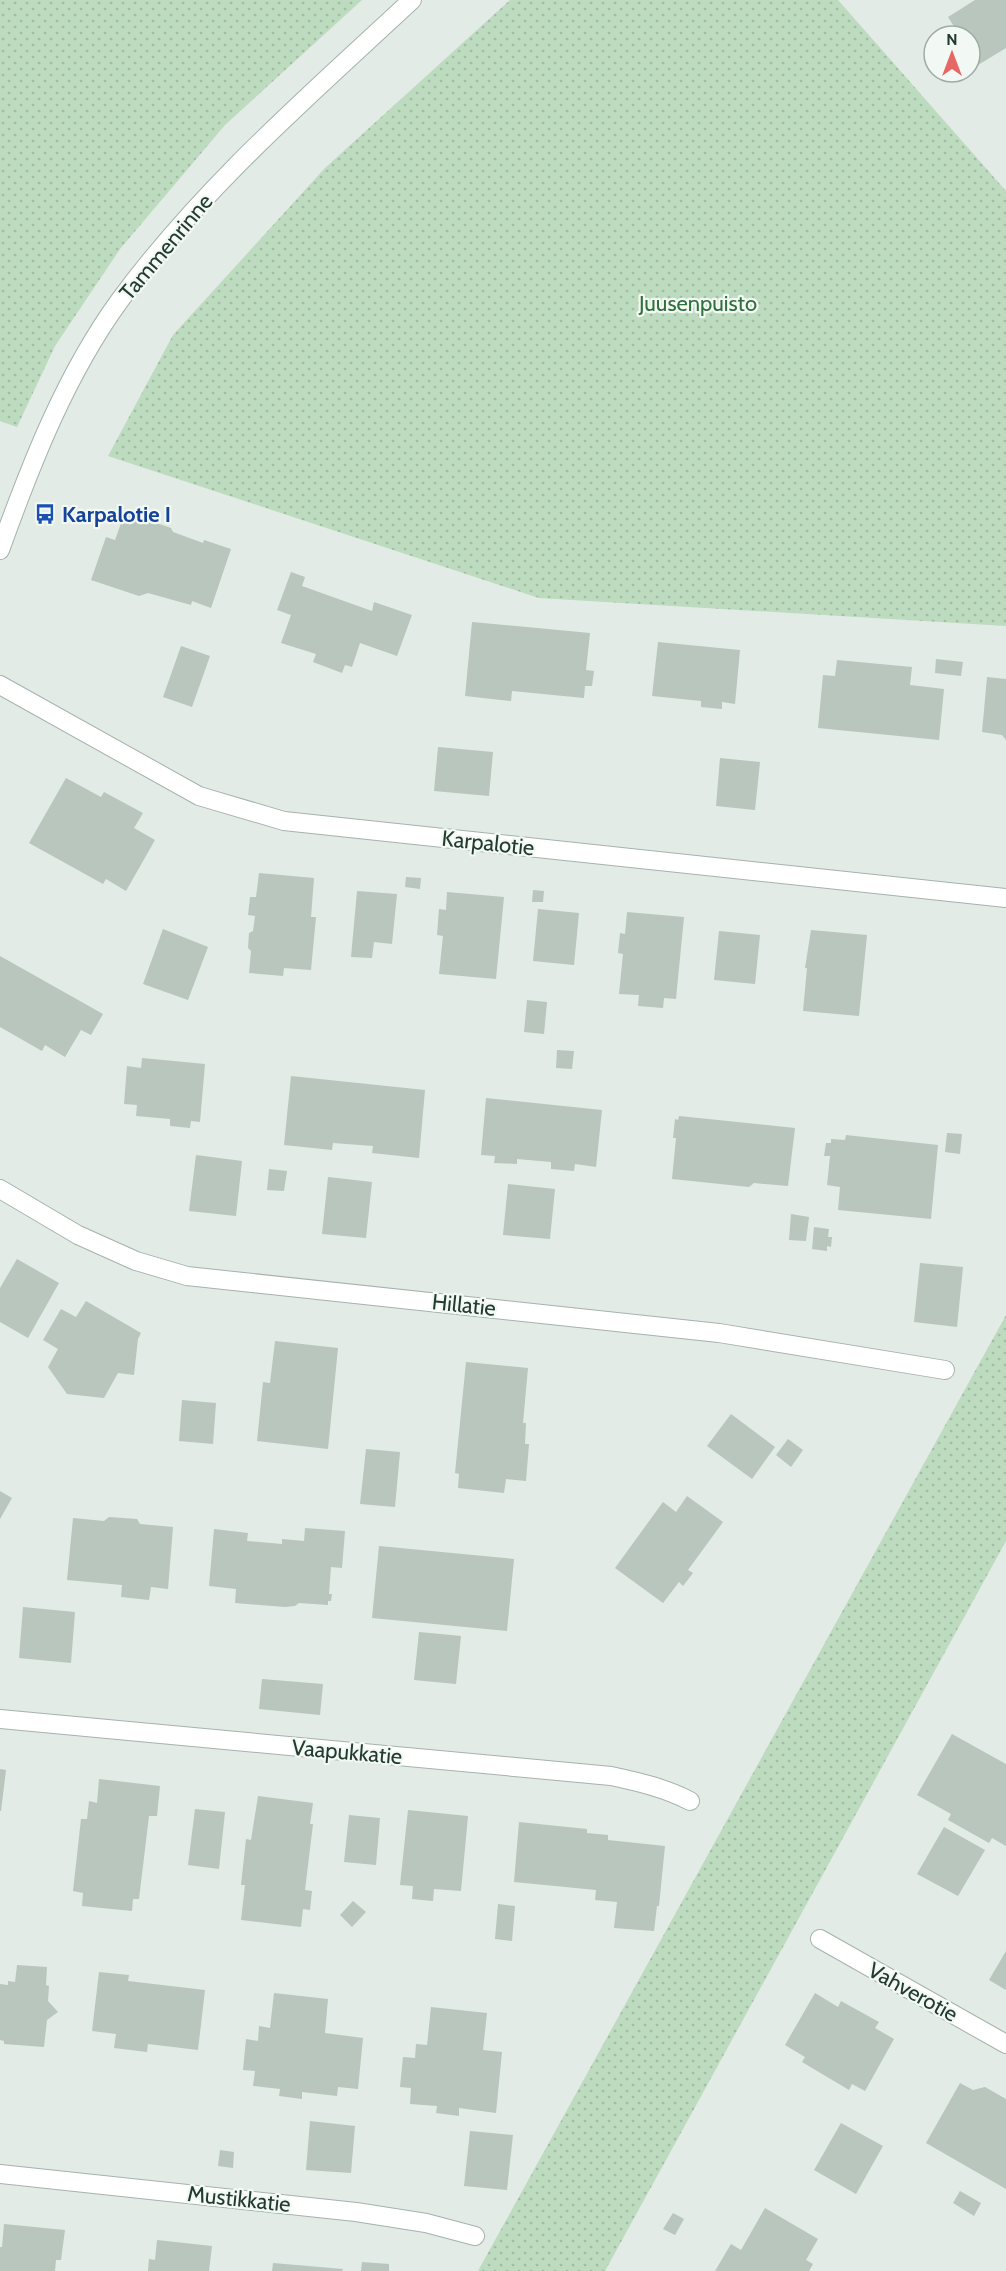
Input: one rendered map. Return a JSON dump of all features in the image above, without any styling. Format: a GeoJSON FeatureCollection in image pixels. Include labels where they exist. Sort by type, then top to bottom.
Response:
{"type":"FeatureCollection","features":[{"type":"Feature","properties":{"kind":"street","name":"Tammenrinne"},"geometry":{"type":"LineString","coordinates":[[0,550],[50,426],[84,357],[120,300],[183,223],[248,153],[412,0]]}},
{"type":"Feature","properties":{"kind":"street","name":"Karpalotie"},"geometry":{"type":"LineString","coordinates":[[0,685],[199,796],[284,821],[1006,898]]}},
{"type":"Feature","properties":{"kind":"street","name":"Hillatie"},"geometry":{"type":"LineString","coordinates":[[0,1190],[78,1235],[136,1261],[188,1276],[720,1333],[945,1370]]}},
{"type":"Feature","properties":{"kind":"street","name":"Vaapukkatie"},"geometry":{"type":"LineString","coordinates":[[0,1719],[611,1776],[662,1788],[690,1801]]}},
{"type":"Feature","properties":{"kind":"street","name":"Vahverotie"},"geometry":{"type":"LineString","coordinates":[[820,1940],[1006,2044]]}},
{"type":"Feature","properties":{"kind":"street","name":"Mustikkatie"},"geometry":{"type":"LineString","coordinates":[[0,2174],[356,2212],[426,2223],[475,2236]]}},
{"type":"Feature","properties":{"kind":"green space"},"geometry":{"type":"Polygon","coordinates":[[[0,0],[362,0],[225,125],[120,249],[55,346],[17,427],[0,421],[0,0]]]}},
{"type":"Feature","properties":{"kind":"green space","name":"Juusenpuisto"},"geometry":{"type":"Polygon","coordinates":[[[510,0],[838,0],[1006,191],[1006,626],[539,598],[108,456],[173,335],[325,168],[510,0]]]}},
{"type":"Feature","properties":{"kind":"green space"},"geometry":{"type":"Polygon","coordinates":[[[1006,1315],[1006,1541],[605,2271],[478,2271],[1006,1315]]]}},
{"type":"Feature","properties":{"kind":"building"},"geometry":{"type":"Polygon","coordinates":[[[975,0],[1006,0],[1006,48],[982,63],[982,24],[952,24],[948,17],[975,0]]]}},
{"type":"Feature","properties":{"kind":"building"},"geometry":{"type":"Polygon","coordinates":[[[125,512],[171,528],[173,532],[203,543],[204,540],[231,549],[211,608],[192,601],[191,605],[148,593],[139,596],[91,580],[106,537],[115,540],[125,512]]]}},
{"type":"Feature","properties":{"kind":"building"},"geometry":{"type":"Polygon","coordinates":[[[291,572],[305,577],[302,586],[372,611],[374,602],[412,615],[397,656],[360,643],[352,667],[345,665],[342,673],[313,662],[316,654],[281,643],[291,615],[277,610],[291,572]]]}},
{"type":"Feature","properties":{"kind":"building"},"geometry":{"type":"Polygon","coordinates":[[[472,622],[590,633],[586,670],[594,671],[592,686],[585,686],[584,698],[512,691],[511,701],[465,696],[472,622]]]}},
{"type":"Feature","properties":{"kind":"building"},"geometry":{"type":"Polygon","coordinates":[[[658,642],[740,650],[735,704],[722,702],[722,709],[701,707],[701,701],[652,696],[658,642]]]}},
{"type":"Feature","properties":{"kind":"building"},"geometry":{"type":"Polygon","coordinates":[[[181,646],[210,656],[192,707],[163,697],[181,646]]]}},
{"type":"Feature","properties":{"kind":"building"},"geometry":{"type":"Polygon","coordinates":[[[936,659],[963,662],[961,676],[935,673],[936,659]]]}},
{"type":"Feature","properties":{"kind":"building"},"geometry":{"type":"Polygon","coordinates":[[[837,660],[912,667],[910,685],[944,689],[939,740],[818,728],[823,675],[835,676],[837,660]]]}},
{"type":"Feature","properties":{"kind":"building"},"geometry":{"type":"Polygon","coordinates":[[[987,677],[1006,679],[1006,740],[1002,735],[982,732],[987,677]]]}},
{"type":"Feature","properties":{"kind":"building"},"geometry":{"type":"Polygon","coordinates":[[[438,747],[493,752],[489,796],[434,791],[438,747]]]}},
{"type":"Feature","properties":{"kind":"building"},"geometry":{"type":"Polygon","coordinates":[[[720,758],[760,762],[755,810],[716,806],[720,758]]]}},
{"type":"Feature","properties":{"kind":"building"},"geometry":{"type":"Polygon","coordinates":[[[66,778],[101,797],[104,792],[143,813],[134,828],[155,840],[126,891],[106,879],[103,884],[29,843],[66,778]]]}},
{"type":"Feature","properties":{"kind":"building"},"geometry":{"type":"Polygon","coordinates":[[[259,873],[314,878],[311,917],[316,917],[311,970],[284,968],[283,976],[249,973],[251,951],[248,948],[249,933],[253,931],[255,916],[248,915],[250,897],[256,897],[259,873]]]}},
{"type":"Feature","properties":{"kind":"building"},"geometry":{"type":"Polygon","coordinates":[[[406,877],[421,878],[420,889],[405,887],[406,877]]]}},
{"type":"Feature","properties":{"kind":"building"},"geometry":{"type":"Polygon","coordinates":[[[533,890],[544,891],[543,902],[532,902],[533,890]]]}},
{"type":"Feature","properties":{"kind":"building"},"geometry":{"type":"Polygon","coordinates":[[[357,891],[397,894],[392,944],[374,942],[372,958],[351,957],[357,891]]]}},
{"type":"Feature","properties":{"kind":"building"},"geometry":{"type":"Polygon","coordinates":[[[447,892],[504,897],[496,979],[439,974],[443,936],[437,935],[439,909],[446,910],[447,892]]]}},
{"type":"Feature","properties":{"kind":"building"},"geometry":{"type":"Polygon","coordinates":[[[538,909],[579,913],[574,965],[533,961],[538,909]]]}},
{"type":"Feature","properties":{"kind":"building"},"geometry":{"type":"Polygon","coordinates":[[[627,912],[684,917],[676,999],[664,998],[663,1008],[638,1006],[639,995],[619,994],[623,954],[618,953],[620,933],[625,934],[627,912]]]}},
{"type":"Feature","properties":{"kind":"building"},"geometry":{"type":"Polygon","coordinates":[[[163,929],[208,947],[188,1000],[143,984],[163,929]]]}},
{"type":"Feature","properties":{"kind":"building"},"geometry":{"type":"Polygon","coordinates":[[[811,930],[867,935],[859,1016],[803,1011],[807,968],[805,968],[811,930]]]}},
{"type":"Feature","properties":{"kind":"building"},"geometry":{"type":"Polygon","coordinates":[[[719,931],[760,935],[755,984],[714,980],[719,931]]]}},
{"type":"Feature","properties":{"kind":"building"},"geometry":{"type":"Polygon","coordinates":[[[0,956],[103,1014],[91,1035],[81,1030],[65,1057],[45,1045],[42,1051],[0,1027],[0,956]]]}},
{"type":"Feature","properties":{"kind":"building"},"geometry":{"type":"Polygon","coordinates":[[[527,1000],[547,1002],[544,1034],[524,1032],[527,1000]]]}},
{"type":"Feature","properties":{"kind":"building"},"geometry":{"type":"Polygon","coordinates":[[[557,1050],[574,1051],[572,1069],[556,1068],[557,1050]]]}},
{"type":"Feature","properties":{"kind":"building"},"geometry":{"type":"Polygon","coordinates":[[[142,1058],[205,1064],[200,1122],[191,1121],[190,1128],[170,1126],[170,1119],[136,1116],[137,1105],[124,1104],[127,1066],[141,1068],[142,1058]]]}},
{"type":"Feature","properties":{"kind":"building"},"geometry":{"type":"Polygon","coordinates":[[[291,1076],[425,1090],[419,1158],[372,1153],[373,1146],[333,1143],[332,1150],[284,1145],[291,1076]]]}},
{"type":"Feature","properties":{"kind":"building"},"geometry":{"type":"Polygon","coordinates":[[[486,1098],[602,1110],[596,1167],[575,1164],[574,1171],[551,1169],[551,1162],[517,1159],[517,1164],[494,1163],[495,1156],[481,1155],[486,1098]]]}},
{"type":"Feature","properties":{"kind":"building"},"geometry":{"type":"Polygon","coordinates":[[[679,1116],[795,1128],[788,1186],[754,1183],[749,1187],[672,1179],[676,1138],[673,1138],[675,1119],[678,1120],[679,1116]]]}},
{"type":"Feature","properties":{"kind":"building"},"geometry":{"type":"Polygon","coordinates":[[[947,1133],[962,1134],[960,1154],[945,1152],[947,1133]]]}},
{"type":"Feature","properties":{"kind":"building"},"geometry":{"type":"Polygon","coordinates":[[[846,1135],[938,1145],[931,1219],[838,1210],[840,1187],[827,1185],[830,1156],[824,1156],[826,1143],[831,1143],[831,1139],[845,1140],[846,1135]]]}},
{"type":"Feature","properties":{"kind":"building"},"geometry":{"type":"Polygon","coordinates":[[[196,1155],[242,1161],[236,1216],[189,1211],[196,1155]]]}},
{"type":"Feature","properties":{"kind":"building"},"geometry":{"type":"Polygon","coordinates":[[[269,1169],[287,1171],[284,1191],[267,1190],[269,1169]]]}},
{"type":"Feature","properties":{"kind":"building"},"geometry":{"type":"Polygon","coordinates":[[[328,1177],[372,1182],[366,1238],[322,1234],[328,1177]]]}},
{"type":"Feature","properties":{"kind":"building"},"geometry":{"type":"Polygon","coordinates":[[[508,1184],[555,1189],[550,1239],[503,1235],[508,1184]]]}},
{"type":"Feature","properties":{"kind":"building"},"geometry":{"type":"Polygon","coordinates":[[[791,1214],[809,1217],[806,1241],[789,1240],[791,1214]]]}},
{"type":"Feature","properties":{"kind":"building"},"geometry":{"type":"Polygon","coordinates":[[[814,1227],[829,1229],[828,1237],[832,1237],[831,1247],[827,1246],[827,1251],[812,1249],[814,1227]]]}},
{"type":"Feature","properties":{"kind":"building"},"geometry":{"type":"Polygon","coordinates":[[[17,1259],[59,1283],[28,1338],[0,1322],[0,1288],[17,1259]]]}},
{"type":"Feature","properties":{"kind":"building"},"geometry":{"type":"Polygon","coordinates":[[[920,1263],[963,1267],[957,1327],[914,1322],[920,1263]]]}},
{"type":"Feature","properties":{"kind":"building"},"geometry":{"type":"Polygon","coordinates":[[[86,1301],[141,1333],[138,1339],[134,1375],[118,1373],[104,1398],[67,1394],[48,1367],[58,1349],[43,1340],[61,1309],[76,1317],[86,1301]]]}},
{"type":"Feature","properties":{"kind":"building"},"geometry":{"type":"Polygon","coordinates":[[[275,1341],[338,1348],[328,1449],[257,1441],[263,1382],[270,1383],[275,1341]]]}},
{"type":"Feature","properties":{"kind":"building"},"geometry":{"type":"Polygon","coordinates":[[[466,1362],[528,1368],[523,1423],[526,1423],[525,1444],[529,1444],[526,1481],[506,1479],[504,1493],[458,1488],[459,1474],[455,1473],[466,1362]]]}},
{"type":"Feature","properties":{"kind":"building"},"geometry":{"type":"Polygon","coordinates":[[[182,1400],[216,1403],[213,1444],[179,1441],[182,1400]]]}},
{"type":"Feature","properties":{"kind":"building"},"geometry":{"type":"Polygon","coordinates":[[[731,1414],[775,1447],[752,1479],[707,1446],[731,1414]]]}},
{"type":"Feature","properties":{"kind":"building"},"geometry":{"type":"Polygon","coordinates":[[[788,1439],[803,1450],[791,1467],[776,1455],[788,1439]]]}},
{"type":"Feature","properties":{"kind":"building"},"geometry":{"type":"Polygon","coordinates":[[[366,1449],[400,1452],[395,1507],[360,1504],[366,1449]]]}},
{"type":"Feature","properties":{"kind":"building"},"geometry":{"type":"Polygon","coordinates":[[[0,1491],[12,1498],[0,1519],[0,1491]]]}},
{"type":"Feature","properties":{"kind":"building"},"geometry":{"type":"Polygon","coordinates":[[[687,1496],[723,1522],[688,1570],[693,1573],[683,1586],[679,1582],[663,1603],[615,1568],[663,1502],[676,1512],[687,1496]]]}},
{"type":"Feature","properties":{"kind":"building"},"geometry":{"type":"Polygon","coordinates":[[[109,1517],[137,1519],[140,1524],[173,1527],[168,1589],[151,1587],[149,1600],[121,1597],[122,1585],[67,1580],[73,1518],[104,1521],[109,1517]]]}},
{"type":"Feature","properties":{"kind":"building"},"geometry":{"type":"Polygon","coordinates":[[[305,1528],[345,1531],[342,1568],[331,1567],[329,1594],[332,1594],[328,1605],[299,1603],[285,1607],[235,1603],[236,1589],[209,1586],[214,1529],[248,1533],[247,1541],[282,1544],[282,1539],[304,1541],[305,1528]]]}},
{"type":"Feature","properties":{"kind":"building"},"geometry":{"type":"Polygon","coordinates":[[[379,1546],[514,1559],[507,1631],[372,1618],[379,1546]]]}},
{"type":"Feature","properties":{"kind":"building"},"geometry":{"type":"Polygon","coordinates":[[[23,1607],[75,1612],[71,1663],[19,1658],[23,1607]]]}},
{"type":"Feature","properties":{"kind":"building"},"geometry":{"type":"Polygon","coordinates":[[[419,1632],[461,1636],[456,1684],[414,1680],[419,1632]]]}},
{"type":"Feature","properties":{"kind":"building"},"geometry":{"type":"Polygon","coordinates":[[[262,1679],[323,1684],[320,1715],[259,1709],[262,1679]]]}},
{"type":"Feature","properties":{"kind":"building"},"geometry":{"type":"Polygon","coordinates":[[[952,1734],[1006,1764],[1006,1846],[992,1838],[989,1843],[948,1820],[951,1814],[917,1795],[952,1734]]]}},
{"type":"Feature","properties":{"kind":"building"},"geometry":{"type":"Polygon","coordinates":[[[0,1769],[6,1770],[1,1811],[0,1811],[0,1769]]]}},
{"type":"Feature","properties":{"kind":"building"},"geometry":{"type":"Polygon","coordinates":[[[99,1779],[160,1786],[157,1816],[149,1816],[139,1899],[133,1899],[132,1911],[82,1906],[83,1893],[73,1891],[81,1819],[87,1819],[89,1801],[97,1803],[99,1779]]]}},
{"type":"Feature","properties":{"kind":"building"},"geometry":{"type":"Polygon","coordinates":[[[258,1796],[313,1803],[310,1824],[313,1824],[305,1890],[312,1891],[310,1910],[303,1909],[301,1927],[241,1920],[245,1885],[241,1885],[246,1839],[251,1840],[258,1796]]]}},
{"type":"Feature","properties":{"kind":"building"},"geometry":{"type":"Polygon","coordinates":[[[195,1809],[225,1812],[219,1869],[188,1865],[195,1809]]]}},
{"type":"Feature","properties":{"kind":"building"},"geometry":{"type":"Polygon","coordinates":[[[408,1810],[468,1816],[461,1891],[434,1889],[433,1901],[412,1899],[413,1886],[400,1885],[408,1810]]]}},
{"type":"Feature","properties":{"kind":"building"},"geometry":{"type":"Polygon","coordinates":[[[349,1815],[380,1818],[376,1865],[344,1862],[349,1815]]]}},
{"type":"Feature","properties":{"kind":"building"},"geometry":{"type":"Polygon","coordinates":[[[519,1822],[587,1829],[587,1833],[608,1835],[608,1840],[665,1846],[654,1931],[614,1928],[617,1902],[595,1900],[596,1890],[514,1882],[519,1822]]]}},
{"type":"Feature","properties":{"kind":"building"},"geometry":{"type":"Polygon","coordinates":[[[944,1827],[985,1850],[958,1896],[917,1874],[944,1827]]]}},
{"type":"Feature","properties":{"kind":"building"},"geometry":{"type":"Polygon","coordinates":[[[353,1901],[366,1912],[352,1927],[340,1915],[353,1901]]]}},
{"type":"Feature","properties":{"kind":"building"},"geometry":{"type":"Polygon","coordinates":[[[498,1904],[515,1906],[512,1941],[495,1939],[498,1904]]]}},
{"type":"Feature","properties":{"kind":"building"},"geometry":{"type":"Polygon","coordinates":[[[1006,1951],[1006,1990],[989,1980],[1006,1951]]]}},
{"type":"Feature","properties":{"kind":"building"},"geometry":{"type":"Polygon","coordinates":[[[17,1965],[47,1967],[48,2001],[58,2012],[47,2020],[44,2047],[4,2044],[4,2041],[0,2040],[0,1984],[8,1985],[8,1981],[15,1982],[17,1965]]]}},
{"type":"Feature","properties":{"kind":"building"},"geometry":{"type":"Polygon","coordinates":[[[99,1972],[129,1975],[128,1981],[205,1990],[198,2050],[148,2044],[147,2052],[114,2048],[116,2034],[92,2031],[99,1972]]]}},
{"type":"Feature","properties":{"kind":"building"},"geometry":{"type":"Polygon","coordinates":[[[274,1993],[328,1999],[325,2033],[363,2038],[358,2089],[338,2087],[337,2096],[302,2092],[302,2099],[279,2096],[280,2089],[253,2086],[255,2071],[243,2070],[246,2039],[258,2041],[259,2026],[270,2028],[274,1993]]]}},
{"type":"Feature","properties":{"kind":"building"},"geometry":{"type":"Polygon","coordinates":[[[815,1993],[838,2007],[841,2001],[879,2022],[875,2028],[894,2039],[865,2091],[852,2084],[849,2090],[802,2062],[805,2057],[785,2045],[815,1993]]]}},
{"type":"Feature","properties":{"kind":"building"},"geometry":{"type":"Polygon","coordinates":[[[431,2007],[487,2013],[483,2050],[502,2052],[496,2113],[459,2108],[459,2116],[436,2113],[437,2106],[410,2104],[411,2088],[400,2087],[403,2057],[415,2058],[416,2044],[427,2045],[431,2007]]]}},
{"type":"Feature","properties":{"kind":"building"},"geometry":{"type":"Polygon","coordinates":[[[960,2083],[973,2090],[985,2087],[1006,2099],[1006,2189],[926,2143],[960,2083]]]}},
{"type":"Feature","properties":{"kind":"building"},"geometry":{"type":"Polygon","coordinates":[[[310,2121],[355,2126],[351,2173],[306,2170],[310,2121]]]}},
{"type":"Feature","properties":{"kind":"building"},"geometry":{"type":"Polygon","coordinates":[[[841,2123],[883,2146],[856,2194],[814,2170],[841,2123]]]}},
{"type":"Feature","properties":{"kind":"building"},"geometry":{"type":"Polygon","coordinates":[[[470,2131],[513,2135],[507,2190],[464,2186],[470,2131]]]}},
{"type":"Feature","properties":{"kind":"building"},"geometry":{"type":"Polygon","coordinates":[[[220,2150],[234,2152],[233,2168],[218,2166],[220,2150]]]}},
{"type":"Feature","properties":{"kind":"building"},"geometry":{"type":"Polygon","coordinates":[[[960,2191],[981,2203],[974,2216],[953,2203],[960,2191]]]}},
{"type":"Feature","properties":{"kind":"building"},"geometry":{"type":"Polygon","coordinates":[[[765,2208],[818,2239],[806,2260],[813,2264],[809,2271],[715,2271],[731,2244],[741,2250],[765,2208]]]}},
{"type":"Feature","properties":{"kind":"building"},"geometry":{"type":"Polygon","coordinates":[[[673,2213],[684,2219],[675,2235],[663,2229],[673,2213]]]}},
{"type":"Feature","properties":{"kind":"building"},"geometry":{"type":"Polygon","coordinates":[[[4,2224],[65,2230],[61,2260],[56,2260],[55,2271],[0,2271],[0,2247],[2,2247],[4,2224]]]}},
{"type":"Feature","properties":{"kind":"building"},"geometry":{"type":"Polygon","coordinates":[[[157,2240],[212,2246],[209,2271],[148,2271],[149,2259],[155,2260],[157,2240]]]}},
{"type":"Feature","properties":{"kind":"building"},"geometry":{"type":"Polygon","coordinates":[[[362,2262],[389,2264],[389,2271],[361,2271],[362,2262]]]}},
{"type":"Feature","properties":{"kind":"building"},"geometry":{"type":"Polygon","coordinates":[[[273,2263],[343,2269],[342,2271],[272,2271],[273,2263]]]}},
{"type":"Feature","properties":{"kind":"place","name":"Karpalotie I"},"geometry":{"type":"Point","coordinates":[45,514]}}]}
